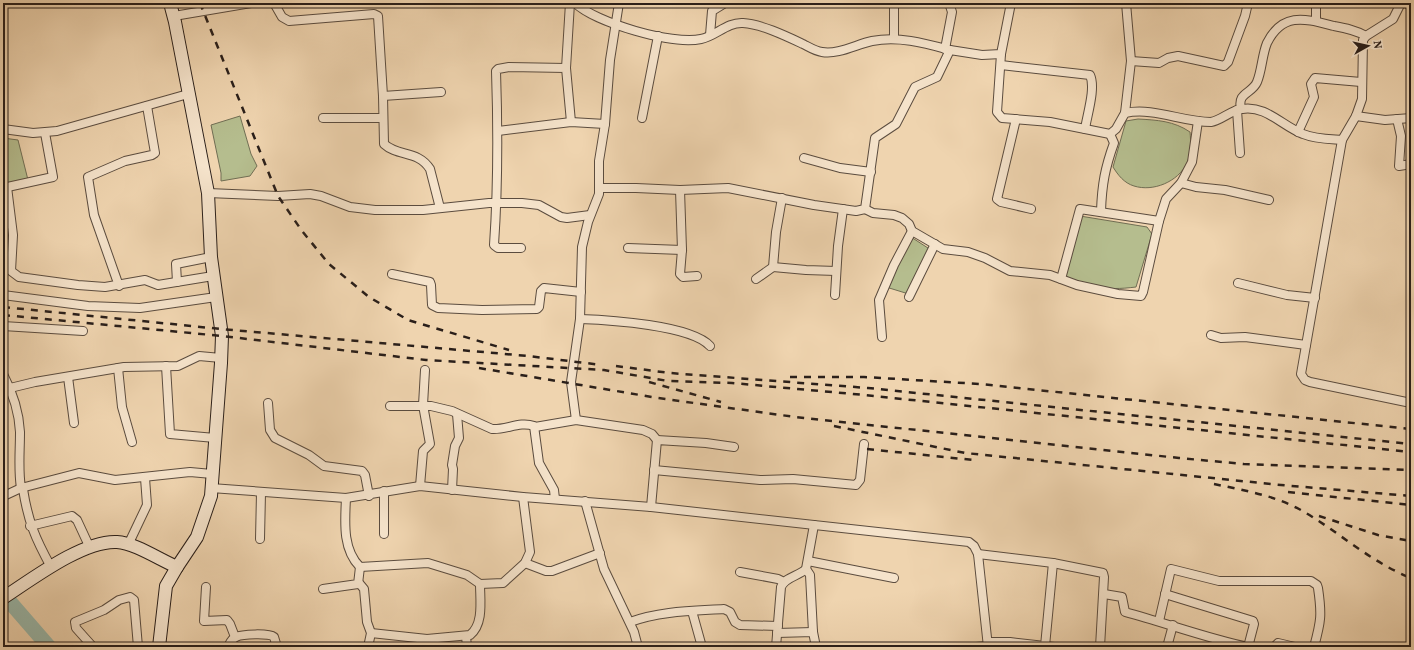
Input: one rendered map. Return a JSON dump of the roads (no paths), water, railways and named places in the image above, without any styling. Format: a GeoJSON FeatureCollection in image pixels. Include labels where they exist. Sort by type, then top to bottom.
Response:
{"type":"FeatureCollection","features":[{"type":"Feature","properties":{"kind":"main road"},"geometry":{"type":"LineString","coordinates":[[159,647],[166,586],[198,537],[211,496],[222,358],[221,329],[211,257],[208,193],[174,16],[170,3]]}},
{"type":"Feature","properties":{"kind":"main road"},"geometry":{"type":"LineString","coordinates":[[3,598],[66,558],[102,543],[118,542],[128,545],[177,567]]}},
{"type":"Feature","properties":{"kind":"street"},"geometry":{"type":"LineString","coordinates":[[174,16],[251,3]]}},
{"type":"Feature","properties":{"kind":"street"},"geometry":{"type":"LineString","coordinates":[[274,3],[282,17],[289,21],[374,14],[378,16],[384,96],[384,144],[390,148],[418,157],[427,165],[440,208]]}},
{"type":"Feature","properties":{"kind":"street"},"geometry":{"type":"LineString","coordinates":[[570,3],[566,68],[570,122]]}},
{"type":"Feature","properties":{"kind":"street"},"geometry":{"type":"LineString","coordinates":[[575,3],[589,13],[615,24],[658,36],[687,40],[702,39],[731,25],[750,24],[782,34],[817,51],[826,52],[874,41],[894,39],[922,42],[947,50],[982,55],[1001,54]]}},
{"type":"Feature","properties":{"kind":"street"},"geometry":{"type":"LineString","coordinates":[[576,420],[571,382],[580,318],[582,247],[590,215],[598,199],[600,188],[599,161],[605,124],[615,24],[619,3]]}},
{"type":"Feature","properties":{"kind":"street"},"geometry":{"type":"LineString","coordinates":[[710,35],[712,11],[725,3]]}},
{"type":"Feature","properties":{"kind":"street"},"geometry":{"type":"LineString","coordinates":[[894,3],[894,39]]}},
{"type":"Feature","properties":{"kind":"street"},"geometry":{"type":"LineString","coordinates":[[865,209],[875,138],[896,124],[914,88],[937,77],[947,50],[952,12],[949,3]]}},
{"type":"Feature","properties":{"kind":"street"},"geometry":{"type":"LineString","coordinates":[[1011,3],[1001,54],[998,115],[1002,118],[1050,122],[1110,134]]}},
{"type":"Feature","properties":{"kind":"street"},"geometry":{"type":"LineString","coordinates":[[1110,134],[1116,129],[1125,113],[1131,61],[1126,3]]}},
{"type":"Feature","properties":{"kind":"street"},"geometry":{"type":"LineString","coordinates":[[1131,61],[1159,63],[1173,56],[1178,56],[1224,66],[1228,62],[1245,16],[1248,3]]}},
{"type":"Feature","properties":{"kind":"street"},"geometry":{"type":"LineString","coordinates":[[1316,3],[1316,21]]}},
{"type":"Feature","properties":{"kind":"street"},"geometry":{"type":"LineString","coordinates":[[1411,5],[1403,3],[1393,19],[1366,36],[1362,47],[1362,99],[1356,116],[1342,140],[1301,374],[1305,380],[1411,403]]}},
{"type":"Feature","properties":{"kind":"street"},"geometry":{"type":"LineString","coordinates":[[1240,153],[1240,100],[1256,83],[1266,48],[1278,28],[1284,23],[1294,19],[1316,21],[1355,31],[1366,36]]}},
{"type":"Feature","properties":{"kind":"street"},"geometry":{"type":"LineString","coordinates":[[642,118],[658,36]]}},
{"type":"Feature","properties":{"kind":"street"},"geometry":{"type":"LineString","coordinates":[[1001,65],[1090,75],[1092,80],[1092,90],[1085,129]]}},
{"type":"Feature","properties":{"kind":"street"},"geometry":{"type":"LineString","coordinates":[[521,248],[494,246],[497,202],[498,131],[496,71],[498,68],[508,67],[566,68]]}},
{"type":"Feature","properties":{"kind":"street"},"geometry":{"type":"LineString","coordinates":[[1298,132],[1312,102],[1313,94],[1311,84],[1315,78],[1361,82]]}},
{"type":"Feature","properties":{"kind":"street"},"geometry":{"type":"LineString","coordinates":[[384,96],[441,92]]}},
{"type":"Feature","properties":{"kind":"street"},"geometry":{"type":"LineString","coordinates":[[3,129],[45,133],[188,94]]}},
{"type":"Feature","properties":{"kind":"street"},"geometry":{"type":"LineString","coordinates":[[119,286],[94,215],[88,177],[125,161],[155,153],[147,106]]}},
{"type":"Feature","properties":{"kind":"street"},"geometry":{"type":"LineString","coordinates":[[1125,113],[1146,112],[1198,121],[1216,121],[1239,109],[1252,109],[1264,112],[1282,120],[1298,132],[1312,137],[1342,140]]}},
{"type":"Feature","properties":{"kind":"street"},"geometry":{"type":"LineString","coordinates":[[1356,116],[1385,120],[1411,118]]}},
{"type":"Feature","properties":{"kind":"street"},"geometry":{"type":"LineString","coordinates":[[324,118],[383,118]]}},
{"type":"Feature","properties":{"kind":"street"},"geometry":{"type":"LineString","coordinates":[[1016,119],[997,199],[1001,202],[1031,209]]}},
{"type":"Feature","properties":{"kind":"street"},"geometry":{"type":"LineString","coordinates":[[1398,119],[1400,136],[1399,166],[1411,164]]}},
{"type":"Feature","properties":{"kind":"street"},"geometry":{"type":"LineString","coordinates":[[600,188],[680,190],[728,188],[843,209],[859,211],[865,209],[873,213],[897,216],[908,224],[912,231],[947,250],[968,252],[986,258],[1010,271],[1050,275],[1070,284],[1118,294],[1141,296],[1159,221],[1166,199],[1181,183],[1192,162],[1198,121]]}},
{"type":"Feature","properties":{"kind":"street"},"geometry":{"type":"LineString","coordinates":[[498,131],[570,122],[605,124]]}},
{"type":"Feature","properties":{"kind":"street"},"geometry":{"type":"LineString","coordinates":[[45,133],[53,177],[5,187],[13,235],[10,266],[11,271],[14,274],[19,277],[78,285],[119,286],[145,280],[156,285],[213,276]]}},
{"type":"Feature","properties":{"kind":"street"},"geometry":{"type":"LineString","coordinates":[[1102,211],[1104,168],[1114,143],[1110,134]]}},
{"type":"Feature","properties":{"kind":"street"},"geometry":{"type":"LineString","coordinates":[[804,158],[840,168],[871,172]]}},
{"type":"Feature","properties":{"kind":"street"},"geometry":{"type":"LineString","coordinates":[[1181,183],[1196,187],[1225,190],[1269,200]]}},
{"type":"Feature","properties":{"kind":"street"},"geometry":{"type":"LineString","coordinates":[[680,190],[682,250],[680,275],[697,276]]}},
{"type":"Feature","properties":{"kind":"street"},"geometry":{"type":"LineString","coordinates":[[208,193],[278,196],[310,194],[321,196],[350,207],[375,210],[440,208],[497,202],[522,203],[539,205],[555,215],[567,218],[590,215]]}},
{"type":"Feature","properties":{"kind":"street"},"geometry":{"type":"LineString","coordinates":[[773,267],[776,232],[782,198]]}},
{"type":"Feature","properties":{"kind":"street"},"geometry":{"type":"LineString","coordinates":[[835,295],[836,271],[843,209]]}},
{"type":"Feature","properties":{"kind":"street"},"geometry":{"type":"LineString","coordinates":[[1061,280],[1080,209],[1102,211],[1159,221]]}},
{"type":"Feature","properties":{"kind":"street"},"geometry":{"type":"LineString","coordinates":[[882,337],[879,300],[891,271],[912,231]]}},
{"type":"Feature","properties":{"kind":"street"},"geometry":{"type":"LineString","coordinates":[[909,297],[935,244]]}},
{"type":"Feature","properties":{"kind":"street"},"geometry":{"type":"LineString","coordinates":[[628,248],[682,250]]}},
{"type":"Feature","properties":{"kind":"street"},"geometry":{"type":"LineString","coordinates":[[177,282],[176,264],[211,257]]}},
{"type":"Feature","properties":{"kind":"street"},"geometry":{"type":"LineString","coordinates":[[756,279],[773,267],[836,271]]}},
{"type":"Feature","properties":{"kind":"street"},"geometry":{"type":"LineString","coordinates":[[392,274],[430,282],[432,305],[438,308],[482,310],[537,309],[539,307],[541,291],[544,288],[581,292]]}},
{"type":"Feature","properties":{"kind":"street"},"geometry":{"type":"LineString","coordinates":[[1238,283],[1287,295],[1315,298]]}},
{"type":"Feature","properties":{"kind":"street"},"geometry":{"type":"LineString","coordinates":[[3,295],[88,306],[140,308],[216,297]]}},
{"type":"Feature","properties":{"kind":"street"},"geometry":{"type":"LineString","coordinates":[[580,318],[627,322],[674,330],[693,335],[710,346]]}},
{"type":"Feature","properties":{"kind":"street"},"geometry":{"type":"LineString","coordinates":[[3,326],[83,331]]}},
{"type":"Feature","properties":{"kind":"street"},"geometry":{"type":"LineString","coordinates":[[1211,335],[1221,338],[1244,337],[1306,345]]}},
{"type":"Feature","properties":{"kind":"street"},"geometry":{"type":"LineString","coordinates":[[10,388],[35,382],[118,368],[181,366],[199,356],[222,358]]}},
{"type":"Feature","properties":{"kind":"street"},"geometry":{"type":"LineString","coordinates":[[166,366],[170,434],[215,438]]}},
{"type":"Feature","properties":{"kind":"street"},"geometry":{"type":"LineString","coordinates":[[118,368],[122,407],[132,442]]}},
{"type":"Feature","properties":{"kind":"street"},"geometry":{"type":"LineString","coordinates":[[420,486],[423,451],[430,444],[423,405],[425,370]]}},
{"type":"Feature","properties":{"kind":"street"},"geometry":{"type":"LineString","coordinates":[[3,374],[10,388],[20,430],[22,488],[30,526],[36,541],[51,567]]}},
{"type":"Feature","properties":{"kind":"street"},"geometry":{"type":"LineString","coordinates":[[68,377],[74,423]]}},
{"type":"Feature","properties":{"kind":"street"},"geometry":{"type":"LineString","coordinates":[[268,403],[270,430],[275,438],[309,455],[324,466],[362,471],[365,475],[368,496]]}},
{"type":"Feature","properties":{"kind":"street"},"geometry":{"type":"LineString","coordinates":[[390,406],[423,405],[457,414],[492,429],[527,425],[535,427],[576,420],[643,430],[649,432],[657,440],[706,443],[734,448]]}},
{"type":"Feature","properties":{"kind":"street"},"geometry":{"type":"LineString","coordinates":[[452,490],[452,465],[455,446],[459,438],[457,414]]}},
{"type":"Feature","properties":{"kind":"street"},"geometry":{"type":"LineString","coordinates":[[535,427],[539,462],[554,490],[555,499]]}},
{"type":"Feature","properties":{"kind":"street"},"geometry":{"type":"LineString","coordinates":[[651,507],[657,440]]}},
{"type":"Feature","properties":{"kind":"street"},"geometry":{"type":"LineString","coordinates":[[654,470],[760,480],[793,480],[856,485],[860,480],[864,444]]}},
{"type":"Feature","properties":{"kind":"street"},"geometry":{"type":"LineString","coordinates":[[3,494],[6,495],[22,488],[79,473],[108,480],[145,478],[190,472],[212,474]]}},
{"type":"Feature","properties":{"kind":"street"},"geometry":{"type":"LineString","coordinates":[[128,545],[147,505],[145,478]]}},
{"type":"Feature","properties":{"kind":"street"},"geometry":{"type":"LineString","coordinates":[[211,488],[261,493],[346,498],[368,496],[384,491],[420,486],[523,497],[651,507],[969,542],[974,546],[978,554],[988,645]]}},
{"type":"Feature","properties":{"kind":"street"},"geometry":{"type":"LineString","coordinates":[[384,491],[384,534]]}},
{"type":"Feature","properties":{"kind":"street"},"geometry":{"type":"LineString","coordinates":[[260,539],[261,493]]}},
{"type":"Feature","properties":{"kind":"street"},"geometry":{"type":"LineString","coordinates":[[360,567],[436,564],[467,575],[480,584],[503,583],[525,563],[530,547],[523,497]]}},
{"type":"Feature","properties":{"kind":"street"},"geometry":{"type":"LineString","coordinates":[[346,498],[345,528],[347,542],[349,549],[360,567],[358,573],[359,583],[364,589],[367,622],[371,633],[368,647]]}},
{"type":"Feature","properties":{"kind":"street"},"geometry":{"type":"LineString","coordinates":[[585,501],[604,569],[630,622],[638,647]]}},
{"type":"Feature","properties":{"kind":"street"},"geometry":{"type":"LineString","coordinates":[[30,526],[72,516],[77,520],[90,548]]}},
{"type":"Feature","properties":{"kind":"street"},"geometry":{"type":"LineString","coordinates":[[776,647],[781,587],[784,582],[802,573],[807,565],[814,525]]}},
{"type":"Feature","properties":{"kind":"street"},"geometry":{"type":"LineString","coordinates":[[525,563],[546,571],[552,571],[600,553]]}},
{"type":"Feature","properties":{"kind":"street"},"geometry":{"type":"LineString","coordinates":[[978,554],[1053,563],[1103,573],[1104,594],[1100,647]]}},
{"type":"Feature","properties":{"kind":"street"},"geometry":{"type":"LineString","coordinates":[[1045,646],[1053,563]]}},
{"type":"Feature","properties":{"kind":"street"},"geometry":{"type":"LineString","coordinates":[[807,565],[894,578]]}},
{"type":"Feature","properties":{"kind":"street"},"geometry":{"type":"LineString","coordinates":[[807,565],[810,575],[816,647]]}},
{"type":"Feature","properties":{"kind":"street"},"geometry":{"type":"LineString","coordinates":[[1159,621],[1172,569],[1219,581],[1311,582],[1318,588],[1321,612],[1321,621],[1314,647]]}},
{"type":"Feature","properties":{"kind":"street"},"geometry":{"type":"LineString","coordinates":[[740,572],[778,579],[784,582]]}},
{"type":"Feature","properties":{"kind":"street"},"geometry":{"type":"LineString","coordinates":[[323,588],[359,583]]}},
{"type":"Feature","properties":{"kind":"street"},"geometry":{"type":"LineString","coordinates":[[371,633],[427,639],[466,636],[475,631],[477,627],[480,609],[480,584]]}},
{"type":"Feature","properties":{"kind":"street"},"geometry":{"type":"LineString","coordinates":[[206,587],[204,621],[227,620],[235,637]]}},
{"type":"Feature","properties":{"kind":"street"},"geometry":{"type":"LineString","coordinates":[[1104,594],[1122,596],[1125,612],[1173,625],[1210,638],[1248,647],[1254,623],[1253,621],[1166,594]]}},
{"type":"Feature","properties":{"kind":"street"},"geometry":{"type":"LineString","coordinates":[[93,647],[76,628],[75,622],[104,610],[119,600],[130,597],[134,600],[138,647]]}},
{"type":"Feature","properties":{"kind":"street"},"geometry":{"type":"LineString","coordinates":[[630,622],[656,614],[724,609],[730,612],[736,622],[740,625],[777,630],[814,632]]}},
{"type":"Feature","properties":{"kind":"street"},"geometry":{"type":"LineString","coordinates":[[692,611],[702,647]]}},
{"type":"Feature","properties":{"kind":"street"},"geometry":{"type":"LineString","coordinates":[[1167,647],[1173,625]]}},
{"type":"Feature","properties":{"kind":"street"},"geometry":{"type":"LineString","coordinates":[[228,647],[235,637],[268,634],[274,637],[277,647]]}},
{"type":"Feature","properties":{"kind":"street"},"geometry":{"type":"LineString","coordinates":[[466,636],[467,647]]}},
{"type":"Feature","properties":{"kind":"street"},"geometry":{"type":"LineString","coordinates":[[976,647],[1010,642],[1054,647]]}},
{"type":"Feature","properties":{"kind":"street"},"geometry":{"type":"LineString","coordinates":[[1274,647],[1278,643],[1295,647]]}},
{"type":"Feature","properties":{"kind":"waterway"},"geometry":{"type":"LineString","coordinates":[[3,594],[49,647]]}},
{"type":"Feature","properties":{"kind":"railway"},"geometry":{"type":"LineString","coordinates":[[200,3],[278,196],[302,231],[329,264],[369,297],[408,320],[509,350]]}},
{"type":"Feature","properties":{"kind":"railway"},"geometry":{"type":"LineString","coordinates":[[3,307],[221,329],[528,356],[602,365]]}},
{"type":"Feature","properties":{"kind":"railway"},"geometry":{"type":"LineString","coordinates":[[3,315],[222,336],[426,360],[604,370],[668,381],[732,383],[864,395],[1411,452]]}},
{"type":"Feature","properties":{"kind":"railway"},"geometry":{"type":"LineString","coordinates":[[616,366],[670,373],[868,388],[1411,444]]}},
{"type":"Feature","properties":{"kind":"railway"},"geometry":{"type":"LineString","coordinates":[[479,368],[658,398],[795,417],[1244,464],[1411,470]]}},
{"type":"Feature","properties":{"kind":"railway"},"geometry":{"type":"LineString","coordinates":[[790,377],[864,377],[980,384],[1411,429]]}},
{"type":"Feature","properties":{"kind":"railway"},"geometry":{"type":"LineString","coordinates":[[649,382],[721,402]]}},
{"type":"Feature","properties":{"kind":"railway"},"geometry":{"type":"LineString","coordinates":[[834,426],[965,453],[1281,485],[1411,496]]}},
{"type":"Feature","properties":{"kind":"railway"},"geometry":{"type":"LineString","coordinates":[[867,449],[973,460]]}},
{"type":"Feature","properties":{"kind":"railway"},"geometry":{"type":"LineString","coordinates":[[1214,484],[1257,494],[1289,504],[1313,517],[1368,555],[1411,578]]}},
{"type":"Feature","properties":{"kind":"railway"},"geometry":{"type":"LineString","coordinates":[[1288,492],[1411,505]]}},
{"type":"Feature","properties":{"kind":"railway"},"geometry":{"type":"LineString","coordinates":[[1319,516],[1378,535],[1411,541]]}}]}
